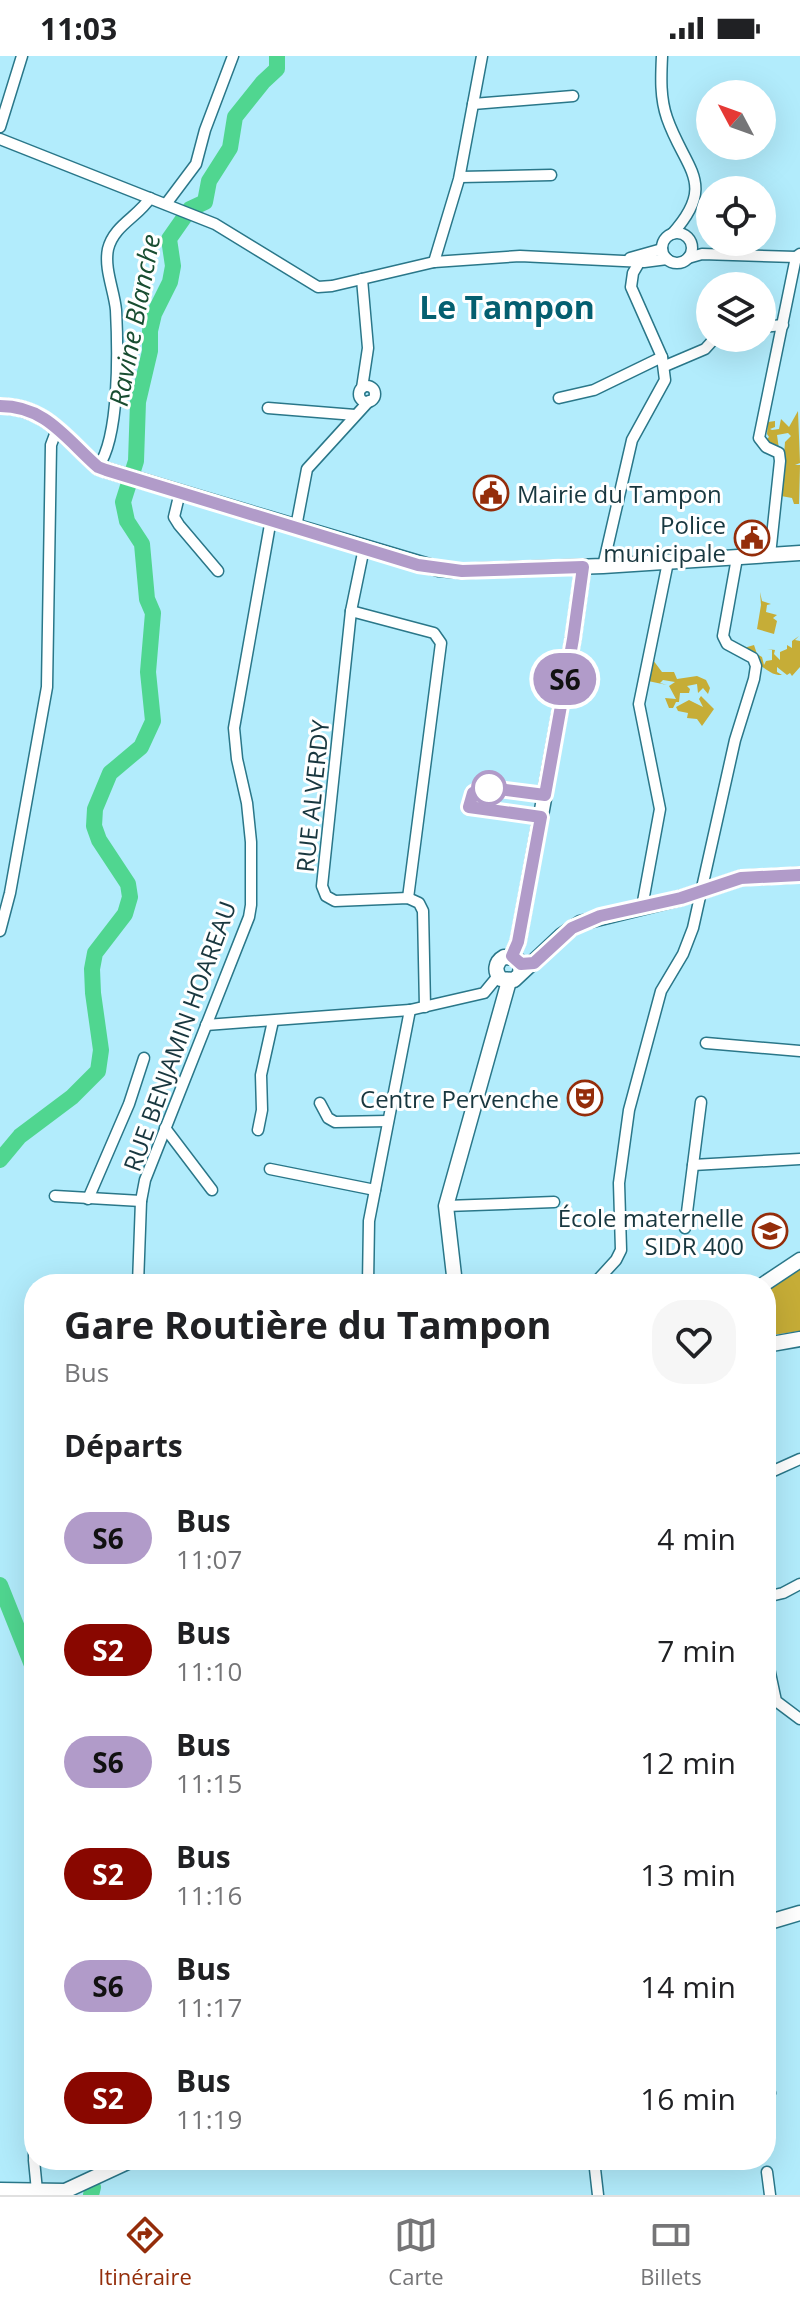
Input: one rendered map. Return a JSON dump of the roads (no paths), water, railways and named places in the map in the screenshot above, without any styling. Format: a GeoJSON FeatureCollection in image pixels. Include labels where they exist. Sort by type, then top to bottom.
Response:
{"type":"FeatureCollection","features":[{"type":"Feature","properties":{"kind":"street"},"geometry":{"type":"LineString","coordinates":[[0,127],[22,56]]}},
{"type":"Feature","properties":{"kind":"street"},"geometry":{"type":"LineString","coordinates":[[166,204],[196,164],[205,130],[233,56]]}},
{"type":"Feature","properties":{"kind":"street"},"geometry":{"type":"LineString","coordinates":[[434,262],[460,177],[482,56]]}},
{"type":"Feature","properties":{"kind":"street"},"geometry":{"type":"LineString","coordinates":[[662,56],[662,87],[667,117],[694,176],[696,192],[684,236]]}},
{"type":"Feature","properties":{"kind":"street"},"geometry":{"type":"LineString","coordinates":[[473,104],[573,96]]}},
{"type":"Feature","properties":{"kind":"street"},"geometry":{"type":"LineString","coordinates":[[0,139],[215,224],[312,284],[332,286],[434,262],[520,256],[640,261],[664,254]]}},
{"type":"Feature","properties":{"kind":"street"},"geometry":{"type":"LineString","coordinates":[[460,177],[551,175]]}},
{"type":"Feature","properties":{"kind":"street"},"geometry":{"type":"LineString","coordinates":[[102,468],[115,416],[116,310],[107,253],[118,229],[150,198]]}},
{"type":"Feature","properties":{"kind":"street"},"geometry":{"type":"LineString","coordinates":[[664,254],[664,241],[688,217]]}},
{"type":"Feature","properties":{"kind":"street"},"geometry":{"type":"LineString","coordinates":[[672,234],[684,236],[690,241],[694,254]]}},
{"type":"Feature","properties":{"kind":"street"},"geometry":{"type":"LineString","coordinates":[[624,259],[664,254],[675,263],[694,254],[798,255],[759,438],[766,447],[779,453],[780,461],[770,555]]}},
{"type":"Feature","properties":{"kind":"street"},"geometry":{"type":"LineString","coordinates":[[603,566],[632,440],[661,390],[664,362],[633,293],[631,280],[640,261]]}},
{"type":"Feature","properties":{"kind":"street"},"geometry":{"type":"LineString","coordinates":[[296,527],[307,469],[369,401],[361,398],[368,389],[368,339],[362,279]]}},
{"type":"Feature","properties":{"kind":"street"},"geometry":{"type":"LineString","coordinates":[[776,326],[783,325]]}},
{"type":"Feature","properties":{"kind":"street"},"geometry":{"type":"LineString","coordinates":[[559,398],[594,390],[696,352]]}},
{"type":"Feature","properties":{"kind":"street"},"geometry":{"type":"LineString","coordinates":[[0,406],[25,408],[38,413],[102,468],[439,569],[473,571],[583,567],[800,553]]}},
{"type":"Feature","properties":{"kind":"street"},"geometry":{"type":"LineString","coordinates":[[268,408],[355,415]]}},
{"type":"Feature","properties":{"kind":"street"},"geometry":{"type":"LineString","coordinates":[[1,924],[47,687],[51,445],[57,429]]}},
{"type":"Feature","properties":{"kind":"street"},"geometry":{"type":"LineString","coordinates":[[180,492],[174,517],[218,571]]}},
{"type":"Feature","properties":{"kind":"street","name":"RUE BENJAMIN HOAREAU"},"geometry":{"type":"LineString","coordinates":[[138,1274],[141,1201],[145,1180],[229,970],[251,905],[251,842],[234,728],[271,519]]}},
{"type":"Feature","properties":{"kind":"street","name":"RUE ALVERDY"},"geometry":{"type":"LineString","coordinates":[[364,548],[351,611],[322,886],[326,896],[335,901],[408,898]]}},
{"type":"Feature","properties":{"kind":"street"},"geometry":{"type":"LineString","coordinates":[[603,1274],[621,1250],[619,1183],[632,1098],[657,1002],[689,941],[735,740],[756,666],[753,658],[727,644],[723,636],[737,558]]}},
{"type":"Feature","properties":{"kind":"street"},"geometry":{"type":"LineString","coordinates":[[642,907],[660,809],[639,704],[668,562]]}},
{"type":"Feature","properties":{"kind":"street"},"geometry":{"type":"LineString","coordinates":[[454,1274],[446,1206],[513,970],[573,639],[583,567]]}},
{"type":"Feature","properties":{"kind":"street"},"geometry":{"type":"LineString","coordinates":[[351,611],[434,633],[441,643],[408,898],[422,906],[425,1007]]}},
{"type":"Feature","properties":{"kind":"street"},"geometry":{"type":"LineString","coordinates":[[206,1025],[410,1010],[488,992],[513,970],[580,923],[701,892],[741,878],[800,875]]}},
{"type":"Feature","properties":{"kind":"street"},"geometry":{"type":"LineString","coordinates":[[488,992],[503,1004]]}},
{"type":"Feature","properties":{"kind":"street"},"geometry":{"type":"LineString","coordinates":[[368,1274],[369,1221],[410,1010]]}},
{"type":"Feature","properties":{"kind":"street"},"geometry":{"type":"LineString","coordinates":[[258,1130],[262,1110],[261,1075],[273,1021]]}},
{"type":"Feature","properties":{"kind":"street"},"geometry":{"type":"LineString","coordinates":[[706,1043],[800,1051]]}},
{"type":"Feature","properties":{"kind":"street"},"geometry":{"type":"LineString","coordinates":[[88,1199],[129,1104],[144,1058]]}},
{"type":"Feature","properties":{"kind":"street"},"geometry":{"type":"LineString","coordinates":[[685,1228],[701,1102]]}},
{"type":"Feature","properties":{"kind":"street"},"geometry":{"type":"LineString","coordinates":[[320,1103],[328,1118],[335,1122],[388,1121]]}},
{"type":"Feature","properties":{"kind":"street"},"geometry":{"type":"LineString","coordinates":[[165,1128],[212,1190]]}},
{"type":"Feature","properties":{"kind":"street"},"geometry":{"type":"LineString","coordinates":[[693,1165],[800,1159]]}},
{"type":"Feature","properties":{"kind":"street"},"geometry":{"type":"LineString","coordinates":[[270,1169],[375,1190]]}},
{"type":"Feature","properties":{"kind":"street"},"geometry":{"type":"LineString","coordinates":[[55,1196],[141,1201]]}},
{"type":"Feature","properties":{"kind":"street"},"geometry":{"type":"LineString","coordinates":[[446,1206],[554,1202]]}},
{"type":"Feature","properties":{"kind":"street"},"geometry":{"type":"LineString","coordinates":[[776,1276],[800,1260]]}},
{"type":"Feature","properties":{"kind":"street"},"geometry":{"type":"LineString","coordinates":[[776,1345],[800,1339]]}},
{"type":"Feature","properties":{"kind":"street"},"geometry":{"type":"LineString","coordinates":[[776,1470],[800,1459]]}},
{"type":"Feature","properties":{"kind":"street"},"geometry":{"type":"LineString","coordinates":[[776,1595],[800,1584]]}},
{"type":"Feature","properties":{"kind":"street"},"geometry":{"type":"LineString","coordinates":[[776,1707],[800,1719]]}},
{"type":"Feature","properties":{"kind":"street"},"geometry":{"type":"LineString","coordinates":[[776,1921],[800,1915]]}},
{"type":"Feature","properties":{"kind":"street"},"geometry":{"type":"LineString","coordinates":[[35,2170],[37,2191]]}},
{"type":"Feature","properties":{"kind":"street"},"geometry":{"type":"LineString","coordinates":[[0,2190],[65,2191],[110,2170]]}},
{"type":"Feature","properties":{"kind":"street"},"geometry":{"type":"LineString","coordinates":[[595,2170],[598,2195]]}},
{"type":"Feature","properties":{"kind":"street"},"geometry":{"type":"LineString","coordinates":[[767,2172],[770,2195]]}},
{"type":"Feature","properties":{"kind":"waterway","name":"Ravine Blanche"},"geometry":{"type":"LineString","coordinates":[[0,1160],[20,1136],[72,1097],[98,1071],[101,1050],[92,969],[95,953],[125,914],[130,897],[128,884],[99,840],[94,826],[95,809],[110,773],[141,747],[153,721],[148,672],[153,613],[147,599],[142,544],[127,521],[123,502],[136,461],[138,402],[150,351],[150,331],[154,314],[170,282],[173,266],[169,239],[190,209],[205,202],[209,181],[230,148],[235,117],[277,69],[277,56]]}},
{"type":"Feature","properties":{"kind":"waterway","name":"Ravine Blanche"},"geometry":{"type":"LineString","coordinates":[[0,1585],[24,1645]]}},
{"type":"Feature","properties":{"kind":"waterway","name":"Ravine Blanche"},"geometry":{"type":"LineString","coordinates":[[91,2195],[93,2187]]}},
{"type":"Feature","properties":{"kind":"place","name":"Mairie du Tampon"},"geometry":{"type":"Point","coordinates":[491,493]}},
{"type":"Feature","properties":{"kind":"place","name":"Police municipale"},"geometry":{"type":"Point","coordinates":[752,538]}},
{"type":"Feature","properties":{"kind":"place","name":"Centre Pervenche"},"geometry":{"type":"Point","coordinates":[585,1098]}},
{"type":"Feature","properties":{"kind":"place","name":"École maternelle SIDR 400"},"geometry":{"type":"Point","coordinates":[770,1231]}},
{"type":"Feature","properties":{"kind":"district","name":"Le Tampon"},"geometry":{"type":"Point","coordinates":[507,306]}}]}
